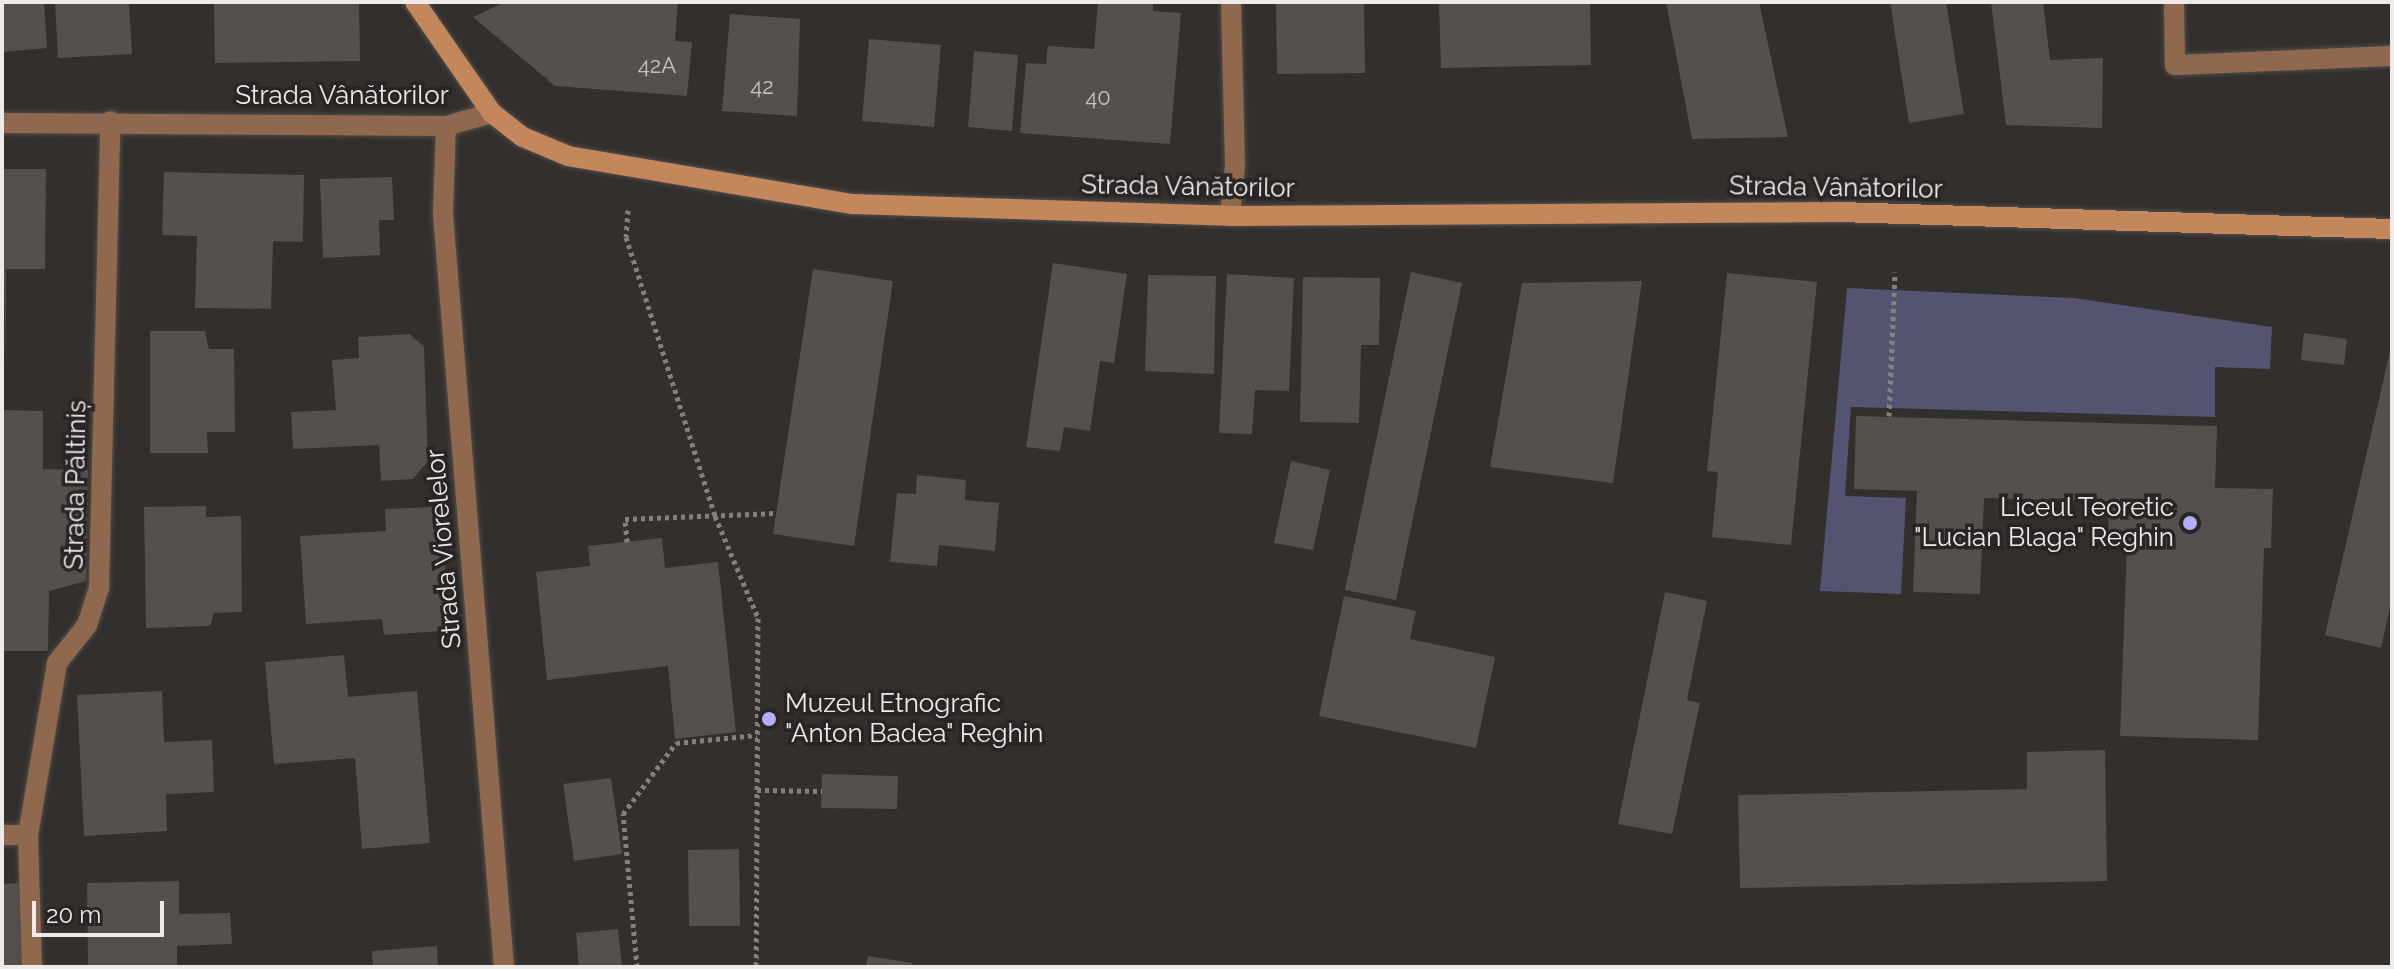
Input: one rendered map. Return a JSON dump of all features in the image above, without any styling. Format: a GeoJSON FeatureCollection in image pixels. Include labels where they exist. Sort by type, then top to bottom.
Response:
{"type":"FeatureCollection","features":[{"type":"Feature","properties":{"kind":"main road"},"geometry":{"type":"LineString","coordinates":[[415,2],[492,113]]}},
{"type":"Feature","properties":{"kind":"main road","name":"Strada Vânătorilor"},"geometry":{"type":"LineString","coordinates":[[492,113],[523,137],[568,156],[853,204],[1230,216],[1839,212],[2392,229]]}},
{"type":"Feature","properties":{"kind":"street"},"geometry":{"type":"LineString","coordinates":[[1230,216],[1235,166],[1231,2]]}},
{"type":"Feature","properties":{"kind":"street"},"geometry":{"type":"LineString","coordinates":[[2174,2],[2175,65],[2392,56]]}},
{"type":"Feature","properties":{"kind":"street","name":"Strada Vânătorilor"},"geometry":{"type":"LineString","coordinates":[[2,123],[110,121],[446,126],[492,113]]}},
{"type":"Feature","properties":{"kind":"street","name":"Strada Păltiniș"},"geometry":{"type":"LineString","coordinates":[[32,967],[28,835],[57,663],[87,625],[99,587],[110,121]]}},
{"type":"Feature","properties":{"kind":"street","name":"Strada Viorelelor"},"geometry":{"type":"LineString","coordinates":[[446,126],[443,214],[504,967]]}},
{"type":"Feature","properties":{"kind":"street"},"geometry":{"type":"LineString","coordinates":[[2,835],[28,835]]}},
{"type":"Feature","properties":{"kind":"path"},"geometry":{"type":"LineString","coordinates":[[628,210],[626,237],[715,516],[758,618],[756,967]]}},
{"type":"Feature","properties":{"kind":"path"},"geometry":{"type":"LineString","coordinates":[[1889,416],[1895,272]]}},
{"type":"Feature","properties":{"kind":"path"},"geometry":{"type":"LineString","coordinates":[[627,542],[625,519],[776,513]]}},
{"type":"Feature","properties":{"kind":"path"},"geometry":{"type":"LineString","coordinates":[[637,967],[623,814],[676,743],[757,735]]}},
{"type":"Feature","properties":{"kind":"path"},"geometry":{"type":"LineString","coordinates":[[757,790],[822,791]]}},
{"type":"Feature","properties":{"kind":"shaded area"},"geometry":{"type":"Polygon","coordinates":[[[1847,288],[2074,298],[2272,327],[2270,369],[2215,367],[2215,417],[1851,407],[1845,496],[1906,498],[1901,594],[1820,591],[1847,288]]]}},
{"type":"Feature","properties":{"kind":"building"},"geometry":{"type":"Polygon","coordinates":[[[2,2],[44,2],[47,48],[2,52],[2,2]]]}},
{"type":"Feature","properties":{"kind":"building"},"geometry":{"type":"Polygon","coordinates":[[[55,2],[129,3],[132,54],[58,58],[55,2]]]}},
{"type":"Feature","properties":{"kind":"building"},"geometry":{"type":"Polygon","coordinates":[[[359,2],[360,61],[215,63],[214,3],[359,2]]]}},
{"type":"Feature","properties":{"kind":"building"},"geometry":{"type":"Polygon","coordinates":[[[505,2],[678,2],[675,41],[692,42],[687,96],[555,86],[473,17],[505,2]]]}},
{"type":"Feature","properties":{"kind":"building"},"geometry":{"type":"Polygon","coordinates":[[[1098,2],[1153,2],[1153,11],[1181,13],[1170,144],[1020,133],[1026,63],[1046,64],[1048,46],[1094,49],[1098,2]]]}},
{"type":"Feature","properties":{"kind":"building"},"geometry":{"type":"Polygon","coordinates":[[[1276,2],[1364,2],[1365,73],[1277,74],[1276,2]]]}},
{"type":"Feature","properties":{"kind":"building"},"geometry":{"type":"Polygon","coordinates":[[[1439,2],[1590,2],[1591,65],[1441,68],[1439,2]]]}},
{"type":"Feature","properties":{"kind":"building"},"geometry":{"type":"Polygon","coordinates":[[[1666,2],[1759,2],[1788,137],[1692,139],[1666,2]]]}},
{"type":"Feature","properties":{"kind":"building"},"geometry":{"type":"Polygon","coordinates":[[[1890,2],[1946,2],[1964,114],[1909,123],[1890,2]]]}},
{"type":"Feature","properties":{"kind":"building"},"geometry":{"type":"Polygon","coordinates":[[[1991,2],[2043,2],[2050,60],[2103,58],[2102,128],[2006,125],[1991,2]]]}},
{"type":"Feature","properties":{"kind":"building"},"geometry":{"type":"Polygon","coordinates":[[[730,14],[800,19],[797,116],[722,111],[730,14]]]}},
{"type":"Feature","properties":{"kind":"building"},"geometry":{"type":"Polygon","coordinates":[[[869,39],[941,45],[934,127],[862,121],[869,39]]]}},
{"type":"Feature","properties":{"kind":"building"},"geometry":{"type":"Polygon","coordinates":[[[974,51],[1018,55],[1012,131],[968,127],[974,51]]]}},
{"type":"Feature","properties":{"kind":"building"},"geometry":{"type":"Polygon","coordinates":[[[2,169],[46,169],[45,269],[6,269],[6,366],[2,169]]]}},
{"type":"Feature","properties":{"kind":"building"},"geometry":{"type":"Polygon","coordinates":[[[164,172],[304,175],[303,242],[273,241],[271,309],[195,308],[197,236],[162,235],[164,172]]]}},
{"type":"Feature","properties":{"kind":"building"},"geometry":{"type":"Polygon","coordinates":[[[392,177],[394,220],[379,220],[380,255],[323,258],[320,179],[392,177]]]}},
{"type":"Feature","properties":{"kind":"building"},"geometry":{"type":"Polygon","coordinates":[[[1053,263],[1127,274],[1114,363],[1100,361],[1090,431],[1064,427],[1060,451],[1026,447],[1053,263]]]}},
{"type":"Feature","properties":{"kind":"building"},"geometry":{"type":"Polygon","coordinates":[[[813,269],[893,281],[854,546],[773,534],[813,269]]]}},
{"type":"Feature","properties":{"kind":"building"},"geometry":{"type":"Polygon","coordinates":[[[1411,272],[1462,283],[1396,600],[1345,590],[1411,272]]]}},
{"type":"Feature","properties":{"kind":"building"},"geometry":{"type":"Polygon","coordinates":[[[1727,273],[1817,282],[1791,545],[1712,537],[1718,472],[1707,471],[1727,273]]]}},
{"type":"Feature","properties":{"kind":"building"},"geometry":{"type":"Polygon","coordinates":[[[1227,274],[1294,278],[1289,391],[1255,390],[1252,434],[1219,433],[1227,274]]]}},
{"type":"Feature","properties":{"kind":"building"},"geometry":{"type":"Polygon","coordinates":[[[1148,275],[1216,276],[1214,374],[1145,371],[1148,275]]]}},
{"type":"Feature","properties":{"kind":"building"},"geometry":{"type":"Polygon","coordinates":[[[1303,277],[1380,278],[1379,345],[1361,345],[1359,423],[1300,422],[1303,277]]]}},
{"type":"Feature","properties":{"kind":"building"},"geometry":{"type":"Polygon","coordinates":[[[1642,281],[1613,483],[1490,467],[1522,283],[1642,281]]]}},
{"type":"Feature","properties":{"kind":"building"},"geometry":{"type":"Polygon","coordinates":[[[150,331],[205,331],[209,349],[234,349],[235,432],[207,432],[208,453],[150,453],[150,331]]]}},
{"type":"Feature","properties":{"kind":"building"},"geometry":{"type":"Polygon","coordinates":[[[2304,333],[2347,339],[2344,365],[2301,360],[2304,333]]]}},
{"type":"Feature","properties":{"kind":"building"},"geometry":{"type":"Polygon","coordinates":[[[410,334],[424,347],[428,461],[413,479],[381,481],[379,445],[293,449],[291,412],[336,410],[332,360],[359,358],[358,337],[410,334]]]}},
{"type":"Feature","properties":{"kind":"building"},"geometry":{"type":"Polygon","coordinates":[[[2391,347],[2392,598],[2381,648],[2325,635],[2391,347]]]}},
{"type":"Feature","properties":{"kind":"building"},"geometry":{"type":"Polygon","coordinates":[[[2,410],[43,411],[43,469],[88,470],[86,581],[49,591],[48,651],[2,651],[2,410]]]}},
{"type":"Feature","properties":{"kind":"building","name":"Liceul Teoretic \"Lucian Blaga\" Reghin"},"geometry":{"type":"Polygon","coordinates":[[[1856,416],[2217,426],[2215,488],[2273,489],[2271,548],[2264,548],[2258,740],[2120,736],[2127,544],[2108,544],[2109,502],[1984,498],[1980,594],[1913,592],[1917,491],[1854,489],[1856,416]]]}},
{"type":"Feature","properties":{"kind":"building"},"geometry":{"type":"Polygon","coordinates":[[[1291,461],[1330,470],[1313,550],[1274,543],[1291,461]]]}},
{"type":"Feature","properties":{"kind":"building"},"geometry":{"type":"Polygon","coordinates":[[[917,475],[966,480],[965,500],[999,503],[995,551],[939,545],[937,566],[890,562],[897,493],[916,494],[917,475]]]}},
{"type":"Feature","properties":{"kind":"building"},"geometry":{"type":"Polygon","coordinates":[[[206,506],[206,517],[241,516],[242,612],[214,613],[210,626],[146,628],[144,507],[206,506]]]}},
{"type":"Feature","properties":{"kind":"building"},"geometry":{"type":"Polygon","coordinates":[[[435,507],[442,517],[448,622],[441,631],[384,635],[382,619],[306,624],[300,536],[386,531],[385,509],[435,507]]]}},
{"type":"Feature","properties":{"kind":"building"},"geometry":{"type":"Polygon","coordinates":[[[662,538],[665,568],[718,562],[736,732],[675,739],[668,666],[547,680],[536,572],[590,566],[588,546],[662,538]]]}},
{"type":"Feature","properties":{"kind":"building"},"geometry":{"type":"Polygon","coordinates":[[[1665,592],[1707,601],[1687,700],[1700,703],[1672,834],[1618,824],[1665,592]]]}},
{"type":"Feature","properties":{"kind":"building"},"geometry":{"type":"Polygon","coordinates":[[[1344,596],[1416,611],[1410,639],[1495,657],[1476,748],[1319,716],[1344,596]]]}},
{"type":"Feature","properties":{"kind":"building"},"geometry":{"type":"Polygon","coordinates":[[[344,655],[348,697],[417,691],[430,843],[362,849],[355,758],[274,764],[265,662],[344,655]]]}},
{"type":"Feature","properties":{"kind":"building"},"geometry":{"type":"Polygon","coordinates":[[[162,691],[164,742],[212,740],[214,792],[166,794],[167,831],[84,836],[77,695],[162,691]]]}},
{"type":"Feature","properties":{"kind":"building"},"geometry":{"type":"Polygon","coordinates":[[[2105,750],[2107,881],[1740,888],[1738,795],[2027,789],[2027,752],[2105,750]]]}},
{"type":"Feature","properties":{"kind":"building"},"geometry":{"type":"Polygon","coordinates":[[[822,774],[898,776],[897,809],[821,808],[822,774]]]}},
{"type":"Feature","properties":{"kind":"building"},"geometry":{"type":"Polygon","coordinates":[[[611,778],[622,854],[574,861],[563,784],[611,778]]]}},
{"type":"Feature","properties":{"kind":"building"},"geometry":{"type":"Polygon","coordinates":[[[739,849],[740,926],[689,926],[688,850],[739,849]]]}},
{"type":"Feature","properties":{"kind":"building"},"geometry":{"type":"Polygon","coordinates":[[[179,881],[179,914],[230,913],[232,944],[177,946],[177,967],[88,967],[87,883],[179,881]]]}},
{"type":"Feature","properties":{"kind":"building"},"geometry":{"type":"Polygon","coordinates":[[[20,883],[22,967],[2,967],[2,884],[20,883]]]}},
{"type":"Feature","properties":{"kind":"building"},"geometry":{"type":"Polygon","coordinates":[[[618,929],[622,967],[579,967],[576,933],[618,929]]]}},
{"type":"Feature","properties":{"kind":"building"},"geometry":{"type":"Polygon","coordinates":[[[437,946],[438,967],[373,967],[372,951],[437,946]]]}},
{"type":"Feature","properties":{"kind":"building"},"geometry":{"type":"Polygon","coordinates":[[[868,956],[912,963],[912,967],[866,967],[868,956]]]}},
{"type":"Feature","properties":{"kind":"place","name":"Liceul Teoretic \"Lucian Blaga\" Reghin"},"geometry":{"type":"Point","coordinates":[2190,523]}},
{"type":"Feature","properties":{"kind":"place","name":"Muzeul Etnografic \"Anton Badea\" Reghin"},"geometry":{"type":"Point","coordinates":[769,719]}}]}
